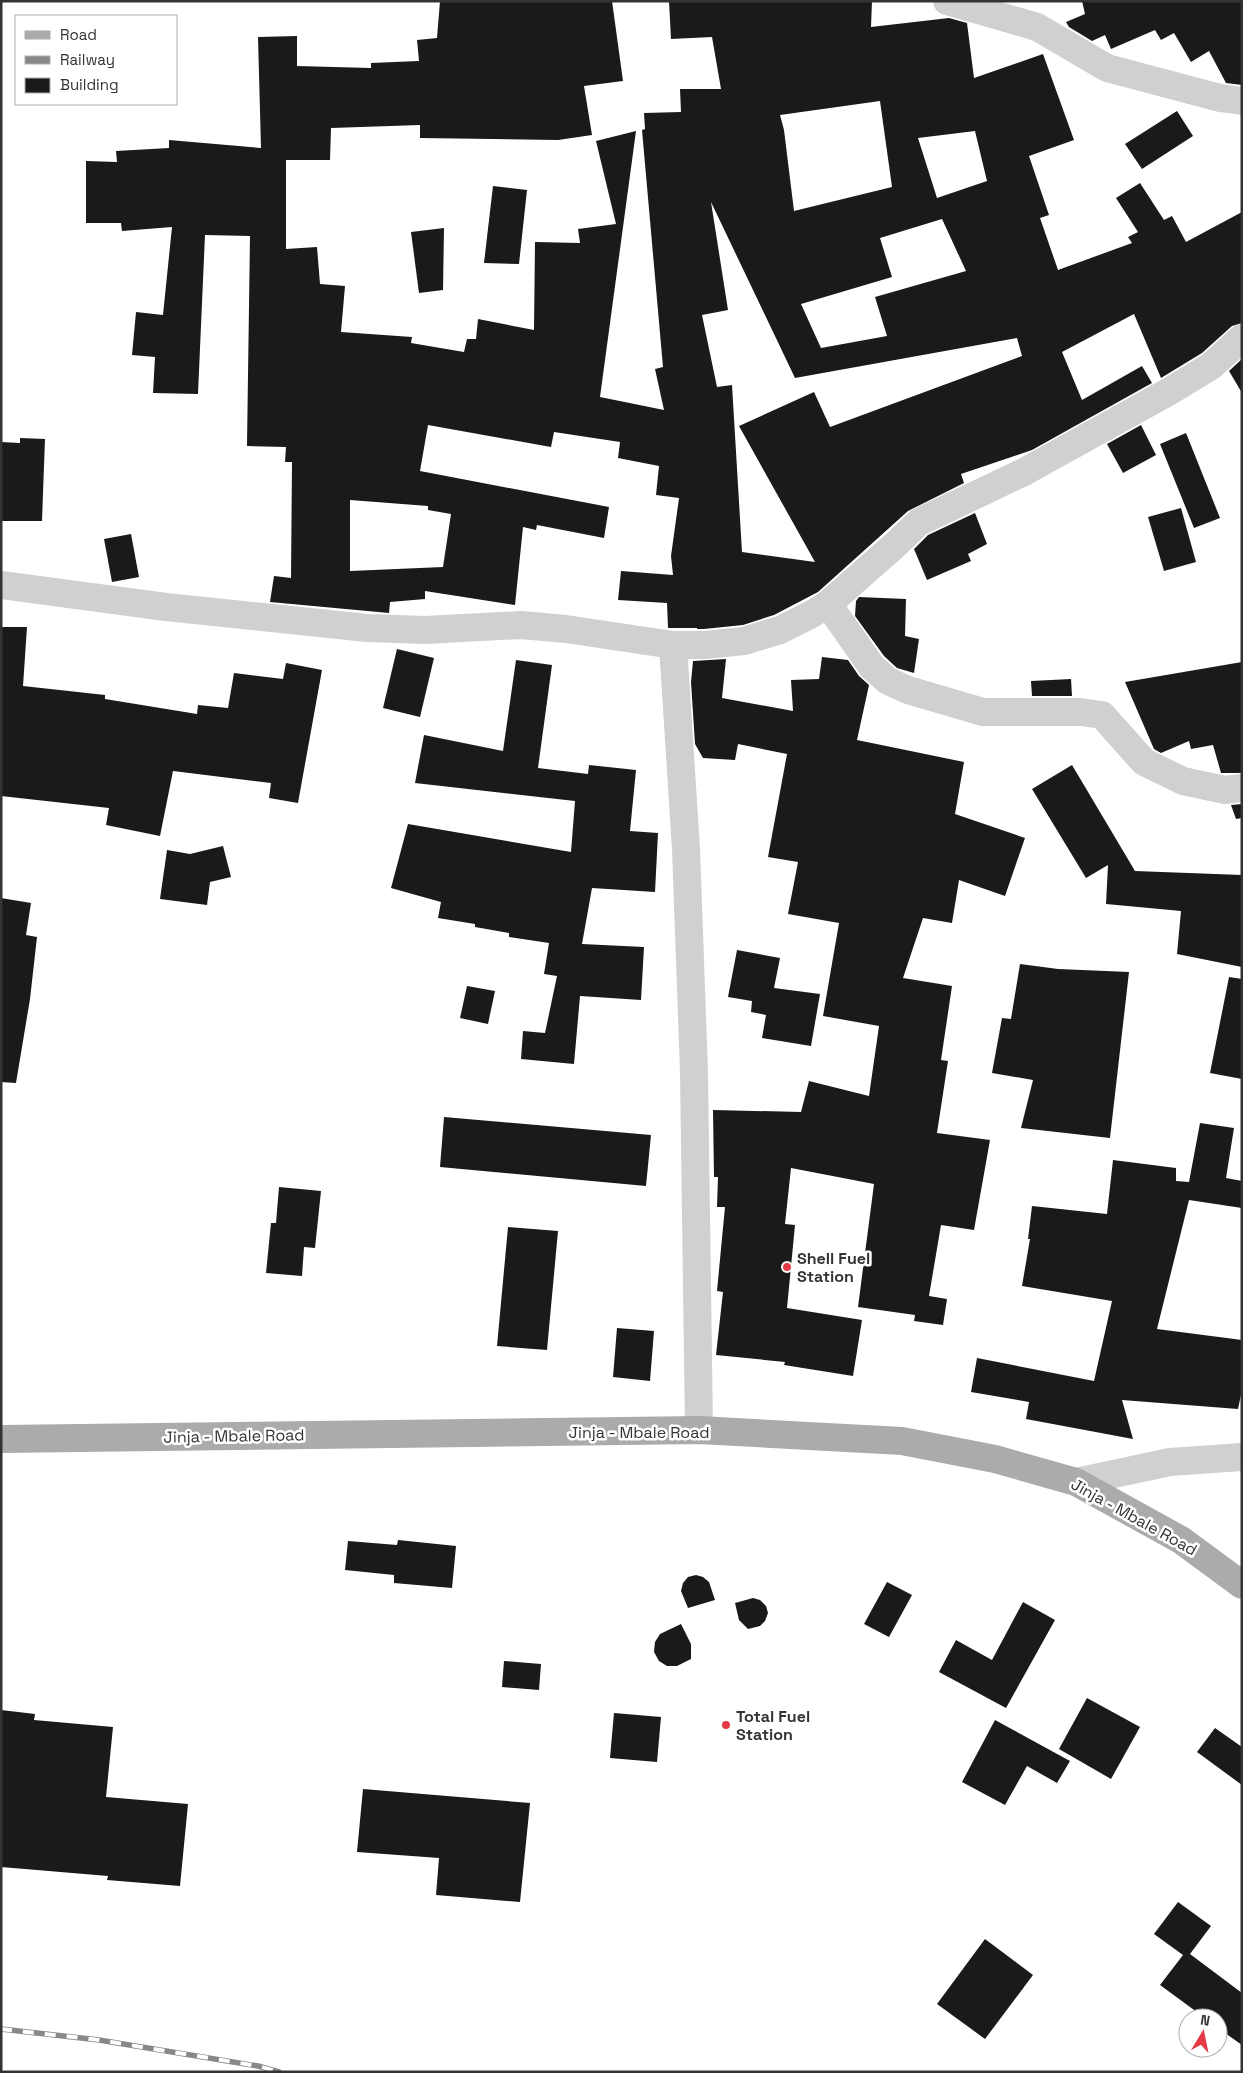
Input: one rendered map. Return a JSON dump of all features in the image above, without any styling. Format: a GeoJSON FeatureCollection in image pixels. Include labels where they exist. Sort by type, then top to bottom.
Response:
{"type":"FeatureCollection","features":[{"type":"Feature","properties":{"kind":"main road","name":"Jinja - Mbale Road"},"geometry":{"type":"LineString","coordinates":[[1,1439],[699,1430],[902,1441],[995,1459],[1076,1482],[1181,1540],[1242,1585]]}},
{"type":"Feature","properties":{"kind":"street"},"geometry":{"type":"LineString","coordinates":[[947,1],[1037,27],[1107,68],[1220,98],[1242,101]]}},
{"type":"Feature","properties":{"kind":"street"},"geometry":{"type":"LineString","coordinates":[[1,586],[166,607],[367,628],[426,630],[521,625],[566,629],[673,645],[705,645],[744,641],[796,623],[828,604],[919,522],[1024,472],[1170,391],[1211,366],[1242,338]]}},
{"type":"Feature","properties":{"kind":"street"},"geometry":{"type":"LineString","coordinates":[[828,604],[872,667],[888,681],[908,690],[983,712],[1080,712],[1102,715],[1144,762],[1183,781],[1225,790],[1242,788]]}},
{"type":"Feature","properties":{"kind":"street"},"geometry":{"type":"LineString","coordinates":[[673,645],[686,858],[694,1072],[699,1430]]}},
{"type":"Feature","properties":{"kind":"street"},"geometry":{"type":"LineString","coordinates":[[1076,1482],[1170,1462],[1242,1457]]}},
{"type":"Feature","properties":{"kind":"building"},"geometry":{"type":"Polygon","coordinates":[[[440,1],[612,1],[623,81],[584,86],[592,135],[558,140],[420,138],[420,125],[331,128],[330,160],[286,160],[286,249],[317,247],[320,284],[345,286],[341,332],[412,337],[411,343],[464,352],[467,339],[476,339],[478,319],[534,330],[535,242],[580,243],[578,229],[616,224],[596,141],[636,131],[600,397],[664,410],[655,369],[663,367],[642,130],[645,129],[644,113],[681,112],[680,89],[721,89],[712,37],[671,39],[669,1],[872,1],[871,27],[949,18],[967,23],[974,78],[1043,54],[1074,140],[1029,156],[1049,215],[1040,218],[1058,270],[1132,243],[1128,237],[1138,232],[1116,198],[1140,183],[1164,220],[1172,216],[1186,242],[1242,212],[1242,323],[1232,326],[1202,353],[1161,378],[1134,314],[1062,352],[1082,400],[1142,366],[1152,383],[1032,450],[961,474],[964,483],[908,511],[818,592],[774,615],[743,625],[704,629],[668,628],[667,603],[618,600],[621,571],[673,575],[671,556],[679,498],[656,495],[659,466],[618,458],[620,442],[554,432],[551,447],[428,425],[420,471],[609,507],[604,538],[537,525],[536,530],[523,527],[515,605],[425,591],[425,599],[390,602],[389,613],[270,602],[274,576],[291,578],[292,462],[285,462],[286,447],[247,446],[250,236],[205,235],[198,394],[153,393],[155,357],[132,355],[136,312],[163,315],[172,227],[122,231],[121,223],[86,223],[86,161],[117,162],[116,151],[169,148],[169,140],[261,148],[258,37],[297,36],[297,66],[371,68],[371,63],[419,61],[417,40],[437,38],[440,1]],[[880,101],[780,115],[784,130],[794,211],[892,187],[880,101]],[[975,131],[918,138],[937,198],[987,181],[975,131]],[[711,202],[728,310],[702,315],[717,387],[732,385],[742,552],[815,562],[739,426],[814,392],[830,427],[1022,356],[1017,338],[795,378],[711,202]],[[942,219],[880,238],[892,277],[801,304],[821,348],[887,336],[875,297],[966,271],[942,219]],[[350,500],[350,571],[443,567],[451,514],[428,510],[428,506],[350,500]]]}},
{"type":"Feature","properties":{"kind":"building"},"geometry":{"type":"Polygon","coordinates":[[[1082,1],[1242,1],[1242,85],[1226,83],[1209,51],[1191,62],[1174,33],[1161,40],[1155,30],[1111,49],[1105,35],[1092,41],[1069,27],[1066,22],[1085,14],[1082,1]]]}},
{"type":"Feature","properties":{"kind":"building"},"geometry":{"type":"Polygon","coordinates":[[[1177,111],[1193,136],[1142,169],[1125,144],[1177,111]]]}},
{"type":"Feature","properties":{"kind":"building"},"geometry":{"type":"Polygon","coordinates":[[[493,186],[527,190],[519,264],[484,263],[493,186]]]}},
{"type":"Feature","properties":{"kind":"building"},"geometry":{"type":"Polygon","coordinates":[[[444,228],[443,290],[419,293],[411,232],[444,228]]]}},
{"type":"Feature","properties":{"kind":"building"},"geometry":{"type":"Polygon","coordinates":[[[1242,359],[1242,393],[1229,371],[1242,359]]]}},
{"type":"Feature","properties":{"kind":"building"},"geometry":{"type":"Polygon","coordinates":[[[1141,425],[1156,455],[1123,473],[1107,444],[1141,425]]]}},
{"type":"Feature","properties":{"kind":"building"},"geometry":{"type":"Polygon","coordinates":[[[1186,433],[1220,518],[1194,528],[1160,444],[1186,433]]]}},
{"type":"Feature","properties":{"kind":"building"},"geometry":{"type":"Polygon","coordinates":[[[20,438],[45,439],[42,521],[1,521],[1,442],[20,443],[20,438]]]}},
{"type":"Feature","properties":{"kind":"building"},"geometry":{"type":"Polygon","coordinates":[[[1181,508],[1196,562],[1164,571],[1148,517],[1181,508]]]}},
{"type":"Feature","properties":{"kind":"building"},"geometry":{"type":"Polygon","coordinates":[[[975,513],[987,544],[968,554],[971,561],[927,580],[914,549],[928,535],[975,513]]]}},
{"type":"Feature","properties":{"kind":"building"},"geometry":{"type":"Polygon","coordinates":[[[131,534],[139,577],[112,582],[104,539],[131,534]]]}},
{"type":"Feature","properties":{"kind":"building"},"geometry":{"type":"Polygon","coordinates":[[[859,597],[906,599],[905,636],[919,639],[914,673],[897,668],[884,656],[855,616],[856,601],[859,597]]]}},
{"type":"Feature","properties":{"kind":"building"},"geometry":{"type":"Polygon","coordinates":[[[1,627],[27,627],[23,686],[105,695],[105,699],[197,714],[198,705],[228,708],[234,673],[283,679],[286,663],[322,670],[298,803],[269,798],[271,783],[173,771],[160,836],[106,825],[109,808],[1,796],[1,627]]]}},
{"type":"Feature","properties":{"kind":"building"},"geometry":{"type":"Polygon","coordinates":[[[397,649],[434,658],[420,717],[383,708],[397,649]]]}},
{"type":"Feature","properties":{"kind":"building"},"geometry":{"type":"Polygon","coordinates":[[[822,657],[848,660],[859,676],[869,685],[857,740],[964,762],[955,814],[1025,838],[1005,896],[959,880],[952,923],[923,918],[903,978],[952,986],[941,1060],[948,1061],[937,1133],[990,1140],[974,1230],[941,1225],[929,1296],[947,1299],[943,1325],[914,1321],[915,1315],[858,1307],[874,1184],[791,1168],[785,1224],[795,1225],[787,1308],[862,1320],[853,1376],[784,1365],[785,1362],[716,1355],[723,1292],[717,1291],[725,1207],[717,1207],[718,1177],[714,1177],[713,1110],[801,1112],[809,1081],[869,1096],[879,1026],[823,1016],[839,923],[788,914],[798,862],[768,857],[787,754],[738,744],[735,760],[703,758],[695,744],[691,682],[693,661],[726,659],[722,698],[793,711],[791,680],[819,679],[822,657]]]}},
{"type":"Feature","properties":{"kind":"building"},"geometry":{"type":"Polygon","coordinates":[[[516,660],[552,665],[538,768],[588,774],[589,765],[636,770],[630,831],[658,833],[655,892],[592,888],[582,944],[644,947],[641,1000],[580,996],[574,1064],[521,1059],[523,1031],[545,1033],[557,976],[544,974],[549,943],[509,937],[509,933],[475,927],[475,924],[438,918],[441,902],[391,888],[408,824],[571,852],[575,801],[415,783],[424,735],[503,751],[516,660]]]}},
{"type":"Feature","properties":{"kind":"building"},"geometry":{"type":"Polygon","coordinates":[[[1242,662],[1242,773],[1221,773],[1213,745],[1191,749],[1189,741],[1161,753],[1154,749],[1125,682],[1242,662]]]}},
{"type":"Feature","properties":{"kind":"building"},"geometry":{"type":"Polygon","coordinates":[[[1071,679],[1072,696],[1032,696],[1031,681],[1071,679]]]}},
{"type":"Feature","properties":{"kind":"building"},"geometry":{"type":"Polygon","coordinates":[[[1072,765],[1135,871],[1242,875],[1242,967],[1177,954],[1181,911],[1106,904],[1108,865],[1086,878],[1032,789],[1072,765]]]}},
{"type":"Feature","properties":{"kind":"building"},"geometry":{"type":"Polygon","coordinates":[[[1242,804],[1242,818],[1236,819],[1231,805],[1242,804]]]}},
{"type":"Feature","properties":{"kind":"building"},"geometry":{"type":"Polygon","coordinates":[[[223,846],[231,877],[210,882],[207,905],[160,899],[167,850],[190,854],[223,846]]]}},
{"type":"Feature","properties":{"kind":"building"},"geometry":{"type":"Polygon","coordinates":[[[1,898],[31,903],[26,935],[37,937],[30,999],[16,1083],[1,1082],[1,898]]]}},
{"type":"Feature","properties":{"kind":"building"},"geometry":{"type":"Polygon","coordinates":[[[737,950],[780,958],[774,988],[820,994],[811,1046],[762,1038],[766,1015],[751,1012],[752,1001],[728,997],[737,950]]]}},
{"type":"Feature","properties":{"kind":"building"},"geometry":{"type":"Polygon","coordinates":[[[1020,964],[1058,969],[1129,972],[1110,1138],[1021,1128],[1033,1080],[992,1073],[1002,1018],[1011,1019],[1020,964]]]}},
{"type":"Feature","properties":{"kind":"building"},"geometry":{"type":"Polygon","coordinates":[[[1229,977],[1242,979],[1242,1079],[1210,1073],[1229,977]]]}},
{"type":"Feature","properties":{"kind":"building"},"geometry":{"type":"Polygon","coordinates":[[[467,986],[495,991],[488,1024],[460,1018],[467,986]]]}},
{"type":"Feature","properties":{"kind":"building"},"geometry":{"type":"Polygon","coordinates":[[[444,1117],[651,1135],[646,1186],[440,1167],[444,1117]]]}},
{"type":"Feature","properties":{"kind":"building"},"geometry":{"type":"Polygon","coordinates":[[[1200,1123],[1234,1128],[1226,1178],[1242,1181],[1242,1208],[1189,1200],[1157,1329],[1242,1340],[1242,1390],[1238,1409],[1122,1400],[1133,1439],[1026,1419],[1029,1402],[971,1392],[977,1358],[1094,1381],[1112,1301],[1022,1286],[1030,1239],[1028,1239],[1032,1206],[1107,1214],[1113,1160],[1176,1168],[1176,1181],[1189,1182],[1200,1123]]]}},
{"type":"Feature","properties":{"kind":"building"},"geometry":{"type":"Polygon","coordinates":[[[279,1187],[321,1191],[315,1248],[304,1247],[302,1276],[266,1273],[271,1223],[276,1223],[279,1187]]]}},
{"type":"Feature","properties":{"kind":"building"},"geometry":{"type":"Polygon","coordinates":[[[508,1227],[558,1231],[547,1350],[497,1346],[508,1227]]]}},
{"type":"Feature","properties":{"kind":"building"},"geometry":{"type":"Polygon","coordinates":[[[617,1328],[654,1331],[650,1381],[613,1377],[617,1328]]]}},
{"type":"Feature","properties":{"kind":"building"},"geometry":{"type":"Polygon","coordinates":[[[398,1540],[456,1546],[452,1588],[394,1583],[394,1575],[345,1570],[348,1541],[397,1545],[398,1540]]]}},
{"type":"Feature","properties":{"kind":"building"},"geometry":{"type":"Polygon","coordinates":[[[696,1575],[703,1577],[709,1582],[715,1600],[688,1608],[681,1591],[683,1583],[688,1577],[696,1575]]]}},
{"type":"Feature","properties":{"kind":"building"},"geometry":{"type":"Polygon","coordinates":[[[887,1582],[912,1595],[889,1637],[864,1624],[887,1582]]]}},
{"type":"Feature","properties":{"kind":"building"},"geometry":{"type":"Polygon","coordinates":[[[753,1598],[760,1600],[766,1606],[768,1613],[765,1621],[760,1626],[748,1629],[739,1620],[735,1603],[753,1598]]]}},
{"type":"Feature","properties":{"kind":"building"},"geometry":{"type":"Polygon","coordinates":[[[1023,1602],[1055,1620],[1006,1708],[939,1672],[956,1640],[992,1660],[1023,1602]]]}},
{"type":"Feature","properties":{"kind":"building"},"geometry":{"type":"Polygon","coordinates":[[[681,1624],[691,1644],[691,1659],[677,1666],[667,1666],[659,1661],[654,1652],[655,1642],[660,1634],[681,1624]]]}},
{"type":"Feature","properties":{"kind":"building"},"geometry":{"type":"Polygon","coordinates":[[[504,1661],[541,1664],[539,1690],[502,1687],[504,1661]]]}},
{"type":"Feature","properties":{"kind":"building"},"geometry":{"type":"Polygon","coordinates":[[[1087,1698],[1140,1727],[1111,1779],[1059,1749],[1087,1698]]]}},
{"type":"Feature","properties":{"kind":"building"},"geometry":{"type":"Polygon","coordinates":[[[1,1710],[35,1714],[34,1720],[113,1727],[106,1797],[188,1804],[180,1886],[107,1880],[108,1876],[1,1867],[1,1710]]]}},
{"type":"Feature","properties":{"kind":"building"},"geometry":{"type":"Polygon","coordinates":[[[614,1713],[661,1717],[657,1762],[610,1758],[614,1713]]]}},
{"type":"Feature","properties":{"kind":"building"},"geometry":{"type":"Polygon","coordinates":[[[995,1720],[1070,1761],[1057,1783],[1027,1766],[1005,1805],[962,1782],[995,1720]]]}},
{"type":"Feature","properties":{"kind":"building"},"geometry":{"type":"Polygon","coordinates":[[[1215,1728],[1242,1747],[1242,1785],[1197,1752],[1215,1728]]]}},
{"type":"Feature","properties":{"kind":"building"},"geometry":{"type":"Polygon","coordinates":[[[363,1789],[530,1803],[520,1902],[436,1895],[439,1858],[357,1852],[363,1789]]]}},
{"type":"Feature","properties":{"kind":"building"},"geometry":{"type":"Polygon","coordinates":[[[1178,1902],[1211,1926],[1190,1954],[1242,1993],[1242,2045],[1228,2035],[1228,2008],[1191,2008],[1160,1985],[1183,1955],[1154,1934],[1178,1902]]]}},
{"type":"Feature","properties":{"kind":"building"},"geometry":{"type":"Polygon","coordinates":[[[985,1939],[1033,1975],[985,2039],[937,2004],[985,1939]]]}},
{"type":"Feature","properties":{"kind":"railway"},"geometry":{"type":"LineString","coordinates":[[1,2029],[99,2040],[258,2066],[279,2072]]}},
{"type":"Feature","properties":{"kind":"place","name":"Shell Fuel Station"},"geometry":{"type":"Point","coordinates":[787,1267]}},
{"type":"Feature","properties":{"kind":"place","name":"Total Fuel Station"},"geometry":{"type":"Point","coordinates":[726,1725]}}]}
